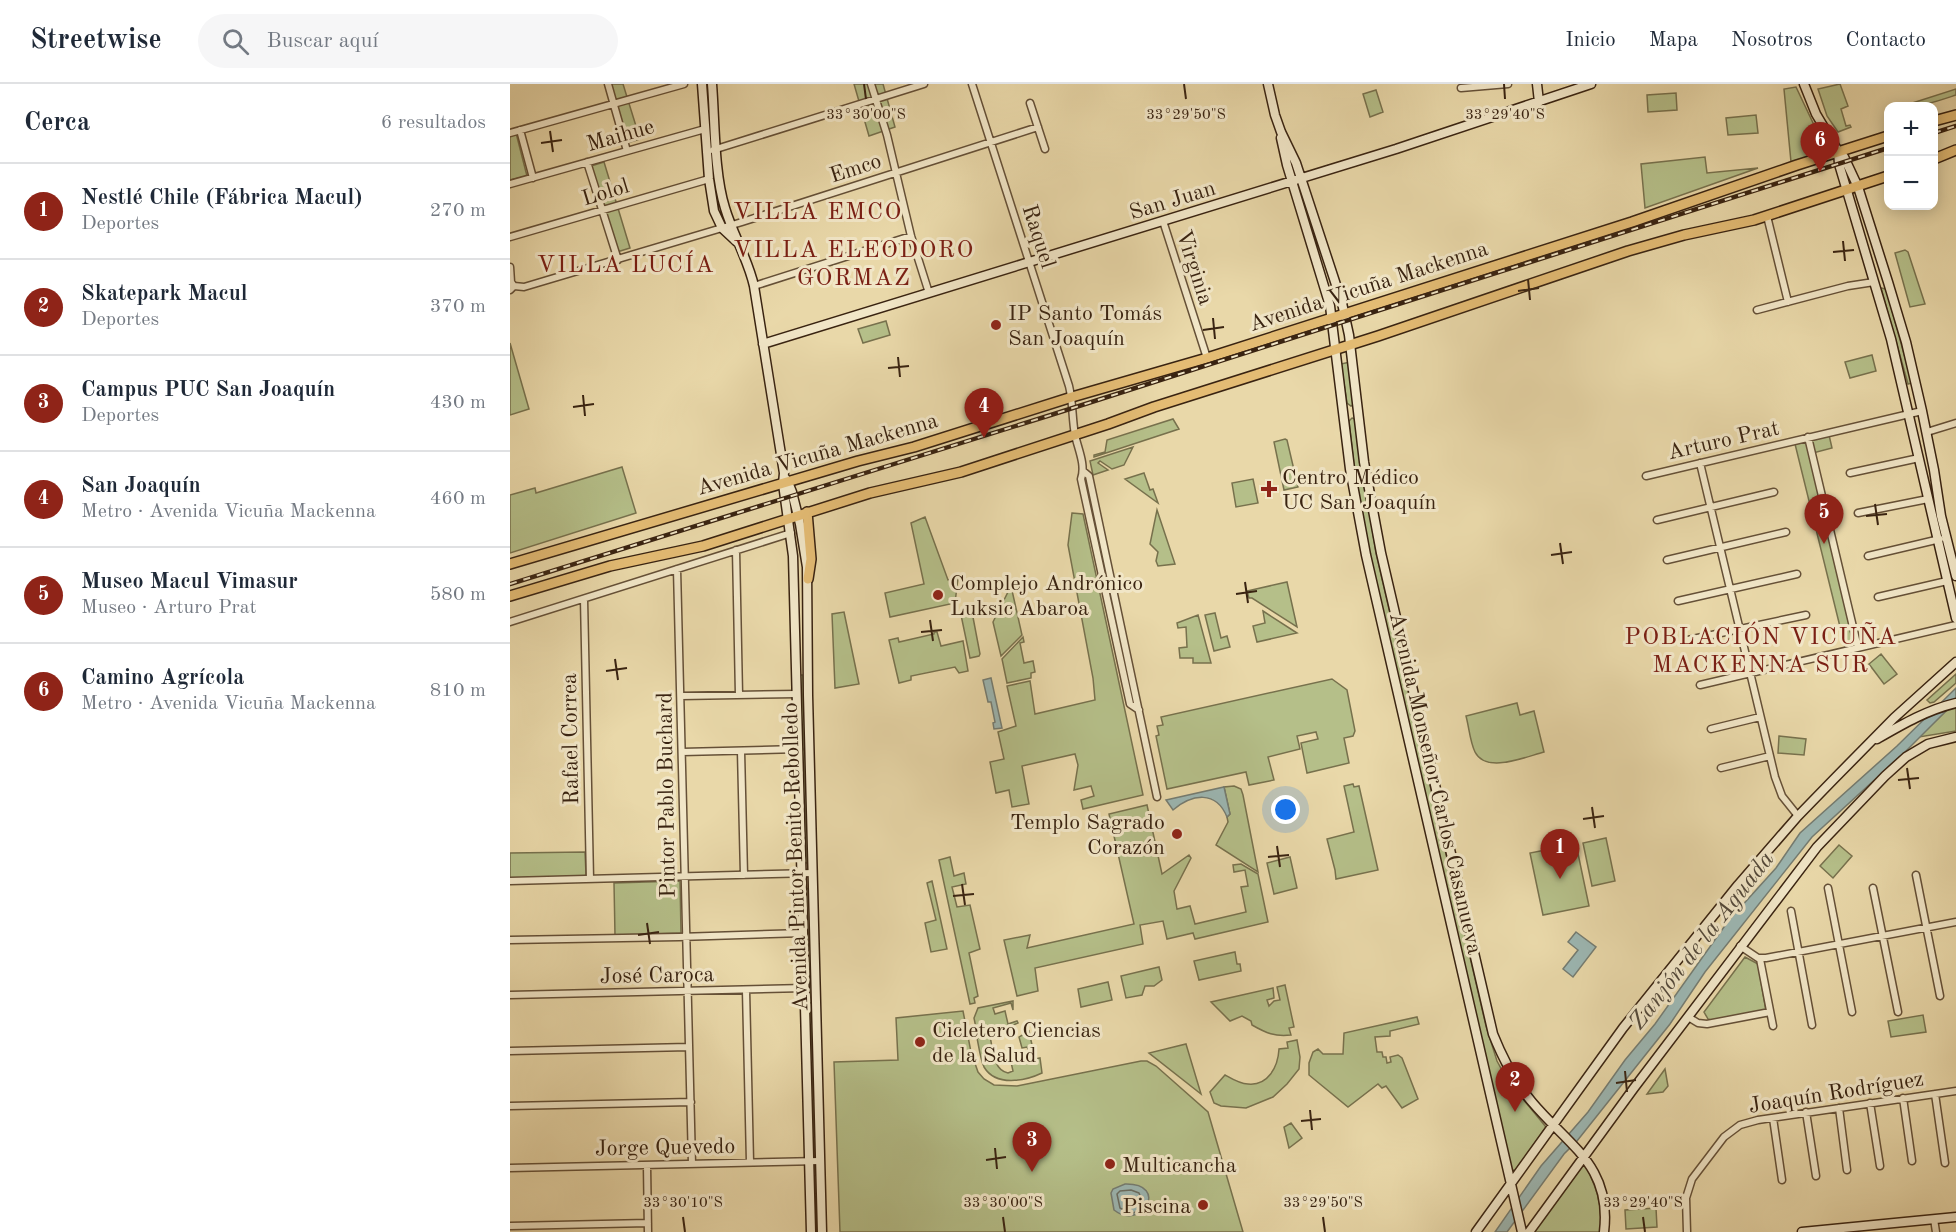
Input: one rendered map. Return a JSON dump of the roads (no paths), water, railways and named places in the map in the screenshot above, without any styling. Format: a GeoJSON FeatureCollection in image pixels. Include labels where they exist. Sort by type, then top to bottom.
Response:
{"type":"FeatureCollection","features":[{"type":"Feature","properties":{"kind":"main road"},"geometry":{"type":"LineString","coordinates":[[702,84],[709,179],[714,211],[727,227]]}},
{"type":"Feature","properties":{"kind":"main road"},"geometry":{"type":"LineString","coordinates":[[714,84],[717,149],[727,227]]}},
{"type":"Feature","properties":{"kind":"main road"},"geometry":{"type":"LineString","coordinates":[[1268,84],[1281,132]]}},
{"type":"Feature","properties":{"kind":"main road"},"geometry":{"type":"LineString","coordinates":[[1537,84],[1539,102]]}},
{"type":"Feature","properties":{"kind":"main road","name":"San Juan"},"geometry":{"type":"LineString","coordinates":[[763,344],[1301,178],[1591,84]]}},
{"type":"Feature","properties":{"kind":"main road"},"geometry":{"type":"LineString","coordinates":[[1804,84],[1816,114],[1844,157],[1858,187],[1888,282],[1927,432],[1939,506],[1947,581],[1956,618]]}},
{"type":"Feature","properties":{"kind":"main road"},"geometry":{"type":"LineString","coordinates":[[1938,120],[1956,115]]}},
{"type":"Feature","properties":{"kind":"main road","name":"Avenida Monseñor Carlos Casanueva"},"geometry":{"type":"LineString","coordinates":[[1281,132],[1296,163],[1344,313],[1350,340],[1364,462],[1381,553],[1493,1034],[1510,1073],[1523,1091],[1552,1125],[1578,1149],[1593,1169],[1602,1192],[1605,1210],[1604,1232]]}},
{"type":"Feature","properties":{"kind":"main road","name":"Avenida Monseñor Carlos Casanueva"},"geometry":{"type":"LineString","coordinates":[[1281,132],[1291,181],[1326,288],[1352,478],[1366,555],[1389,661],[1525,1231]]}},
{"type":"Feature","properties":{"kind":"main road","name":"Avenida Vicuña Mackenna"},"geometry":{"type":"LineString","coordinates":[[510,564],[785,482],[914,447],[1206,358],[1331,316],[1632,222],[1884,136]]}},
{"type":"Feature","properties":{"kind":"main road"},"geometry":{"type":"LineString","coordinates":[[1938,157],[1956,150]]}},
{"type":"Feature","properties":{"kind":"main road"},"geometry":{"type":"LineString","coordinates":[[1838,151],[1839,162],[1900,377],[1928,499],[1956,576]]}},
{"type":"Feature","properties":{"kind":"main road"},"geometry":{"type":"LineString","coordinates":[[510,596],[610,566],[703,546],[870,493],[961,472],[1144,410],[1335,350],[1350,340],[1628,251],[1684,235],[1767,216],[1884,177]]}},
{"type":"Feature","properties":{"kind":"main road","name":"Avenida Pintor Benito Rebolledo"},"geometry":{"type":"LineString","coordinates":[[727,227],[749,266],[754,286],[785,482],[798,516],[791,533],[795,597],[811,1232]]}},
{"type":"Feature","properties":{"kind":"main road"},"geometry":{"type":"LineString","coordinates":[[1874,282],[1888,282]]}},
{"type":"Feature","properties":{"kind":"main road"},"geometry":{"type":"LineString","coordinates":[[1900,377],[1908,385],[1916,383]]}},
{"type":"Feature","properties":{"kind":"main road"},"geometry":{"type":"LineString","coordinates":[[798,516],[811,559],[808,579]]}},
{"type":"Feature","properties":{"kind":"main road","name":"Avenida Pintor Benito Rebolledo"},"geometry":{"type":"LineString","coordinates":[[808,579],[808,695],[822,1232]]}},
{"type":"Feature","properties":{"kind":"main road"},"geometry":{"type":"LineString","coordinates":[[795,597],[807,596]]}},
{"type":"Feature","properties":{"kind":"main road"},"geometry":{"type":"LineString","coordinates":[[1476,1232],[1513,1187],[1552,1125],[1623,1028],[1738,885],[1797,816],[1894,718],[1956,662]]}},
{"type":"Feature","properties":{"kind":"main road"},"geometry":{"type":"LineString","coordinates":[[1872,742],[1916,717],[1956,703]]}},
{"type":"Feature","properties":{"kind":"main road"},"geometry":{"type":"LineString","coordinates":[[1525,1231],[1584,1157],[1740,946],[1817,847],[1906,757],[1921,747],[1956,737]]}},
{"type":"Feature","properties":{"kind":"main road"},"geometry":{"type":"LineString","coordinates":[[1802,1232],[1884,1228],[1956,1217]]}},
{"type":"Feature","properties":{"kind":"street"},"geometry":{"type":"LineString","coordinates":[[608,84],[627,151]]}},
{"type":"Feature","properties":{"kind":"street"},"geometry":{"type":"LineString","coordinates":[[510,133],[684,84]]}},
{"type":"Feature","properties":{"kind":"street"},"geometry":{"type":"LineString","coordinates":[[871,84],[911,236],[929,293]]}},
{"type":"Feature","properties":{"kind":"street"},"geometry":{"type":"LineString","coordinates":[[707,152],[924,84]]}},
{"type":"Feature","properties":{"kind":"street","name":"Raquel"},"geometry":{"type":"LineString","coordinates":[[972,84],[1072,397],[1075,435],[1083,471],[1081,478],[1130,704],[1139,710],[1158,797]]}},
{"type":"Feature","properties":{"kind":"street"},"geometry":{"type":"LineString","coordinates":[[1461,88],[1508,84]]}},
{"type":"Feature","properties":{"kind":"street"},"geometry":{"type":"LineString","coordinates":[[1030,103],[1045,149]]}},
{"type":"Feature","properties":{"kind":"street","name":"Emco"},"geometry":{"type":"LineString","coordinates":[[512,288],[524,287],[727,227],[1038,127]]}},
{"type":"Feature","properties":{"kind":"street","name":"Maihue"},"geometry":{"type":"LineString","coordinates":[[510,184],[705,129]]}},
{"type":"Feature","properties":{"kind":"street"},"geometry":{"type":"LineString","coordinates":[[520,130],[533,178]]}},
{"type":"Feature","properties":{"kind":"street"},"geometry":{"type":"LineString","coordinates":[[587,162],[618,260]]}},
{"type":"Feature","properties":{"kind":"street","name":"Lolol"},"geometry":{"type":"LineString","coordinates":[[510,237],[709,179]]}},
{"type":"Feature","properties":{"kind":"street"},"geometry":{"type":"LineString","coordinates":[[1767,216],[1788,302]]}},
{"type":"Feature","properties":{"kind":"street","name":"Virginia"},"geometry":{"type":"LineString","coordinates":[[1163,221],[1206,358]]}},
{"type":"Feature","properties":{"kind":"street"},"geometry":{"type":"LineString","coordinates":[[754,286],[911,236]]}},
{"type":"Feature","properties":{"kind":"street"},"geometry":{"type":"LineString","coordinates":[[510,267],[512,288]]}},
{"type":"Feature","properties":{"kind":"street"},"geometry":{"type":"LineString","coordinates":[[1757,310],[1848,286],[1874,282]]}},
{"type":"Feature","properties":{"kind":"street","name":"Arturo Prat"},"geometry":{"type":"LineString","coordinates":[[1646,476],[1922,411]]}},
{"type":"Feature","properties":{"kind":"street"},"geometry":{"type":"LineString","coordinates":[[1927,432],[1956,423]]}},
{"type":"Feature","properties":{"kind":"street","name":"Arturo Prat"},"geometry":{"type":"LineString","coordinates":[[1808,437],[1858,648]]}},
{"type":"Feature","properties":{"kind":"street"},"geometry":{"type":"LineString","coordinates":[[1850,473],[1919,458]]}},
{"type":"Feature","properties":{"kind":"street"},"geometry":{"type":"LineString","coordinates":[[1700,463],[1779,789],[1797,816]]}},
{"type":"Feature","properties":{"kind":"street"},"geometry":{"type":"LineString","coordinates":[[1657,520],[1774,492]]}},
{"type":"Feature","properties":{"kind":"street"},"geometry":{"type":"LineString","coordinates":[[1858,513],[1928,499]]}},
{"type":"Feature","properties":{"kind":"street"},"geometry":{"type":"LineString","coordinates":[[1668,560],[1786,532]]}},
{"type":"Feature","properties":{"kind":"street"},"geometry":{"type":"LineString","coordinates":[[510,622],[791,533]]}},
{"type":"Feature","properties":{"kind":"street"},"geometry":{"type":"LineString","coordinates":[[1868,556],[1942,538]]}},
{"type":"Feature","properties":{"kind":"street"},"geometry":{"type":"LineString","coordinates":[[736,550],[739,695]]}},
{"type":"Feature","properties":{"kind":"street","name":"Pintor Pablo Buchard"},"geometry":{"type":"LineString","coordinates":[[677,569],[692,1164]]}},
{"type":"Feature","properties":{"kind":"street"},"geometry":{"type":"LineString","coordinates":[[1678,601],[1797,574]]}},
{"type":"Feature","properties":{"kind":"street"},"geometry":{"type":"LineString","coordinates":[[1878,597],[1947,581]]}},
{"type":"Feature","properties":{"kind":"street","name":"Rafael Correa"},"geometry":{"type":"LineString","coordinates":[[584,599],[590,879]]}},
{"type":"Feature","properties":{"kind":"street"},"geometry":{"type":"LineString","coordinates":[[1688,640],[1806,615]]}},
{"type":"Feature","properties":{"kind":"street"},"geometry":{"type":"LineString","coordinates":[[1700,685],[1956,625]]}},
{"type":"Feature","properties":{"kind":"street"},"geometry":{"type":"LineString","coordinates":[[681,696],[797,694]]}},
{"type":"Feature","properties":{"kind":"street"},"geometry":{"type":"LineString","coordinates":[[1711,729],[1760,717]]}},
{"type":"Feature","properties":{"kind":"street"},"geometry":{"type":"LineString","coordinates":[[682,752],[799,749]]}},
{"type":"Feature","properties":{"kind":"street"},"geometry":{"type":"LineString","coordinates":[[741,751],[744,875]]}},
{"type":"Feature","properties":{"kind":"street"},"geometry":{"type":"LineString","coordinates":[[1721,768],[1770,756]]}},
{"type":"Feature","properties":{"kind":"street"},"geometry":{"type":"LineString","coordinates":[[510,881],[813,873]]}},
{"type":"Feature","properties":{"kind":"street"},"geometry":{"type":"LineString","coordinates":[[1916,875],[1940,996]]}},
{"type":"Feature","properties":{"kind":"street"},"geometry":{"type":"LineString","coordinates":[[1828,888],[1852,1012]]}},
{"type":"Feature","properties":{"kind":"street"},"geometry":{"type":"LineString","coordinates":[[1873,888],[1898,1012]]}},
{"type":"Feature","properties":{"kind":"street"},"geometry":{"type":"LineString","coordinates":[[1791,911],[1812,1025]]}},
{"type":"Feature","properties":{"kind":"street"},"geometry":{"type":"LineString","coordinates":[[1740,946],[1760,959],[1956,922]]}},
{"type":"Feature","properties":{"kind":"street"},"geometry":{"type":"LineString","coordinates":[[510,940],[804,933]]}},
{"type":"Feature","properties":{"kind":"street"},"geometry":{"type":"LineString","coordinates":[[1760,959],[1773,1026]]}},
{"type":"Feature","properties":{"kind":"street","name":"José Caroca"},"geometry":{"type":"LineString","coordinates":[[510,995],[805,988]]}},
{"type":"Feature","properties":{"kind":"street"},"geometry":{"type":"LineString","coordinates":[[746,990],[750,1162]]}},
{"type":"Feature","properties":{"kind":"street"},"geometry":{"type":"LineString","coordinates":[[1688,1017],[1698,1023],[1707,1024],[1770,1012]]}},
{"type":"Feature","properties":{"kind":"street"},"geometry":{"type":"LineString","coordinates":[[510,1051],[689,1047]]}},
{"type":"Feature","properties":{"kind":"street","name":"Joaquín Rodríguez"},"geometry":{"type":"LineString","coordinates":[[1687,1232],[1686,1193],[1695,1174],[1730,1132],[1744,1123],[1956,1091]]}},
{"type":"Feature","properties":{"kind":"street"},"geometry":{"type":"LineString","coordinates":[[1935,1094],[1945,1163]]}},
{"type":"Feature","properties":{"kind":"street"},"geometry":{"type":"LineString","coordinates":[[1903,1098],[1912,1161]]}},
{"type":"Feature","properties":{"kind":"street"},"geometry":{"type":"LineString","coordinates":[[510,1106],[691,1102]]}},
{"type":"Feature","properties":{"kind":"street"},"geometry":{"type":"LineString","coordinates":[[1870,1103],[1880,1166]]}},
{"type":"Feature","properties":{"kind":"street"},"geometry":{"type":"LineString","coordinates":[[1839,1108],[1847,1170]]}},
{"type":"Feature","properties":{"kind":"street"},"geometry":{"type":"LineString","coordinates":[[1806,1112],[1816,1176]]}},
{"type":"Feature","properties":{"kind":"street"},"geometry":{"type":"LineString","coordinates":[[1773,1118],[1782,1180]]}},
{"type":"Feature","properties":{"kind":"street","name":"Jorge Quevedo"},"geometry":{"type":"LineString","coordinates":[[510,1168],[820,1161]]}},
{"type":"Feature","properties":{"kind":"street"},"geometry":{"type":"LineString","coordinates":[[647,1165],[648,1232]]}},
{"type":"Feature","properties":{"kind":"street"},"geometry":{"type":"LineString","coordinates":[[1934,1219],[1936,1232]]}},
{"type":"Feature","properties":{"kind":"street"},"geometry":{"type":"LineString","coordinates":[[510,1226],[576,1228],[648,1223]]}},
{"type":"Feature","properties":{"kind":"water"},"geometry":{"type":"Polygon","coordinates":[[[991,678],[1002,728],[994,729],[991,702],[988,702],[983,680],[991,678]]]}},
{"type":"Feature","properties":{"kind":"water"},"geometry":{"type":"Polygon","coordinates":[[[1956,688],[1956,701],[1905,752],[1812,837],[1705,972],[1670,1024],[1577,1141],[1564,1154],[1507,1232],[1495,1232],[1541,1166],[1588,1112],[1625,1060],[1655,1024],[1729,920],[1776,868],[1800,833],[1897,746],[1956,688]]]}},
{"type":"Feature","properties":{"kind":"water"},"geometry":{"type":"Polygon","coordinates":[[[1224,787],[1230,814],[1227,817],[1217,802],[1203,797],[1188,801],[1173,810],[1166,800],[1224,787]]]}},
{"type":"Feature","properties":{"kind":"water"},"geometry":{"type":"Polygon","coordinates":[[[1576,932],[1596,947],[1573,977],[1563,969],[1578,950],[1568,942],[1576,932]]]}},
{"type":"Feature","properties":{"kind":"water"},"geometry":{"type":"Polygon","coordinates":[[[1125,1184],[1139,1186],[1146,1191],[1149,1198],[1142,1211],[1134,1215],[1124,1215],[1114,1210],[1111,1193],[1113,1189],[1125,1184]]]}},
{"type":"Feature","properties":{"kind":"railway"},"geometry":{"type":"LineString","coordinates":[[1938,132],[1956,126]]}},
{"type":"Feature","properties":{"kind":"railway"},"geometry":{"type":"LineString","coordinates":[[510,584],[1054,414],[1884,149]]}},
{"type":"Feature","properties":{"kind":"place","name":"Camino Agrícola"},"geometry":{"type":"Point","coordinates":[1820,172]}},
{"type":"Feature","properties":{"kind":"place","name":"IP Santo Tomás San Joaquín"},"geometry":{"type":"Point","coordinates":[996,325]}},
{"type":"Feature","properties":{"kind":"place","name":"San Joaquín"},"geometry":{"type":"Point","coordinates":[984,438]}},
{"type":"Feature","properties":{"kind":"place","name":"Centro Médico UC San Joaquín"},"geometry":{"type":"Point","coordinates":[1269,489]}},
{"type":"Feature","properties":{"kind":"place","name":"Museo Macul Vimasur"},"geometry":{"type":"Point","coordinates":[1824,544]}},
{"type":"Feature","properties":{"kind":"place","name":"Complejo Andrónico Luksic Abaroa"},"geometry":{"type":"Point","coordinates":[938,595]}},
{"type":"Feature","properties":{"kind":"place","name":"Templo Sagrado Corazón"},"geometry":{"type":"Point","coordinates":[1177,834]}},
{"type":"Feature","properties":{"kind":"place","name":"Nestlé Chile (Fábrica Macul)"},"geometry":{"type":"Point","coordinates":[1560,879]}},
{"type":"Feature","properties":{"kind":"place","name":"Cicletero Ciencias de la Salud"},"geometry":{"type":"Point","coordinates":[920,1042]}},
{"type":"Feature","properties":{"kind":"place","name":"Skatepark Macul"},"geometry":{"type":"Point","coordinates":[1515,1112]}},
{"type":"Feature","properties":{"kind":"place","name":"Multicancha"},"geometry":{"type":"Point","coordinates":[1110,1164]}},
{"type":"Feature","properties":{"kind":"place","name":"Campus PUC San Joaquín"},"geometry":{"type":"Point","coordinates":[1032,1172]}},
{"type":"Feature","properties":{"kind":"place","name":"Piscina"},"geometry":{"type":"Point","coordinates":[1203,1205]}},
{"type":"Feature","properties":{"kind":"district","name":"VILLA EMCO"},"geometry":{"type":"Point","coordinates":[818,211]}},
{"type":"Feature","properties":{"kind":"district","name":"VILLA ELEODORO GORMAZ"},"geometry":{"type":"Point","coordinates":[854,263]}},
{"type":"Feature","properties":{"kind":"district","name":"VILLA LUCÍA"},"geometry":{"type":"Point","coordinates":[626,264]}},
{"type":"Feature","properties":{"kind":"district","name":"POBLACIÓN VICUÑA MACKENNA SUR"},"geometry":{"type":"Point","coordinates":[1761,650]}},
{"type":"Feature","properties":{"kind":"water label","name":"Zanjón de la Aguada"},"geometry":{"type":"Point","coordinates":[1701,940]}}]}
